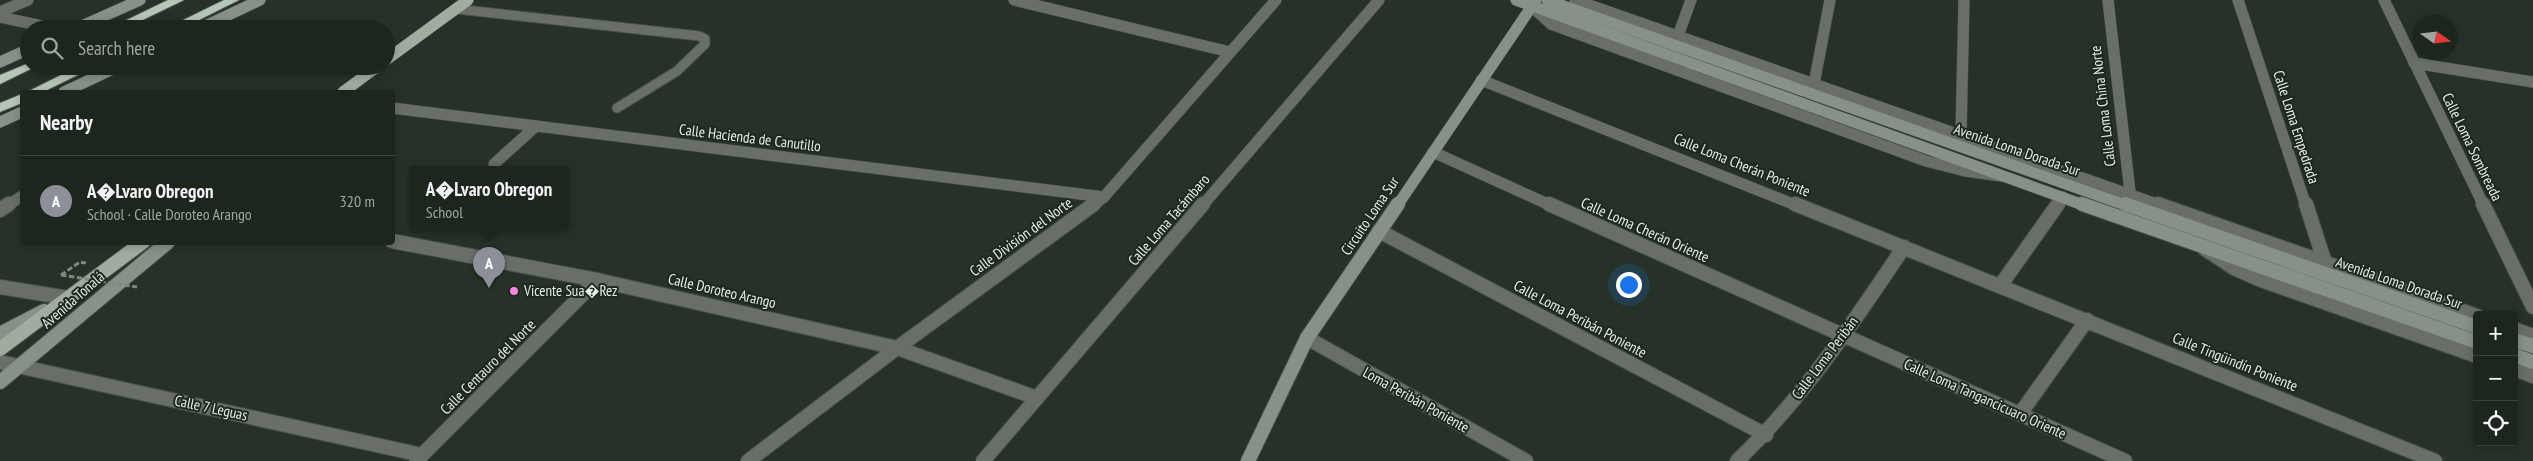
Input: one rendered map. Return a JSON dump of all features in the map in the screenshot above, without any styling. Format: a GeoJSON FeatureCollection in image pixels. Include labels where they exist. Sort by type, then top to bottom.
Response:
{"type":"FeatureCollection","features":[{"type":"Feature","properties":{"kind":"highway"},"geometry":{"type":"LineString","coordinates":[[134,20],[178,0]]}},
{"type":"Feature","properties":{"kind":"highway"},"geometry":{"type":"LineString","coordinates":[[190,20],[233,0]]}},
{"type":"Feature","properties":{"kind":"highway"},"geometry":{"type":"LineString","coordinates":[[0,80],[20,71]]}},
{"type":"Feature","properties":{"kind":"highway"},"geometry":{"type":"LineString","coordinates":[[38,90],[71,75]]}},
{"type":"Feature","properties":{"kind":"highway"},"geometry":{"type":"LineString","coordinates":[[0,108],[20,99]]}},
{"type":"Feature","properties":{"kind":"main road"},"geometry":{"type":"LineString","coordinates":[[395,54],[468,0]]}},
{"type":"Feature","properties":{"kind":"main road"},"geometry":{"type":"LineString","coordinates":[[346,90],[366,75]]}},
{"type":"Feature","properties":{"kind":"main road","name":"Avenida Tonalá"},"geometry":{"type":"LineString","coordinates":[[0,349],[139,245]]}},
{"type":"Feature","properties":{"kind":"street"},"geometry":{"type":"LineString","coordinates":[[0,12],[28,0]]}},
{"type":"Feature","properties":{"kind":"street"},"geometry":{"type":"LineString","coordinates":[[94,20],[140,0]]}},
{"type":"Feature","properties":{"kind":"street"},"geometry":{"type":"LineString","coordinates":[[218,20],[260,0]]}},
{"type":"Feature","properties":{"kind":"street"},"geometry":{"type":"LineString","coordinates":[[1014,0],[1230,52]]}},
{"type":"Feature","properties":{"kind":"street","name":"Calle División del Norte"},"geometry":{"type":"LineString","coordinates":[[748,461],[897,348],[1104,197],[1276,0]]}},
{"type":"Feature","properties":{"kind":"street","name":"Calle Loma Tacámbaro"},"geometry":{"type":"LineString","coordinates":[[983,461],[1379,0]]}},
{"type":"Feature","properties":{"kind":"street","name":"Avenida Loma Dorada Sur"},"geometry":{"type":"LineString","coordinates":[[1516,0],[1534,3],[1550,24],[1917,158],[1965,171],[2006,177],[2473,341]]}},
{"type":"Feature","properties":{"kind":"street","name":"Avenida Loma Dorada Sur"},"geometry":{"type":"LineString","coordinates":[[1547,0],[2052,180],[2473,326]]}},
{"type":"Feature","properties":{"kind":"street","name":"Avenida Loma Dorada Sur"},"geometry":{"type":"LineString","coordinates":[[1575,0],[2473,315]]}},
{"type":"Feature","properties":{"kind":"street"},"geometry":{"type":"LineString","coordinates":[[1678,36],[1691,0]]}},
{"type":"Feature","properties":{"kind":"street"},"geometry":{"type":"LineString","coordinates":[[1814,84],[1830,0]]}},
{"type":"Feature","properties":{"kind":"street"},"geometry":{"type":"LineString","coordinates":[[1960,135],[1964,0]]}},
{"type":"Feature","properties":{"kind":"street","name":"Calle Loma China Norte"},"geometry":{"type":"LineString","coordinates":[[2108,0],[2132,207]]}},
{"type":"Feature","properties":{"kind":"street","name":"Calle Loma Empedrada"},"geometry":{"type":"LineString","coordinates":[[2238,0],[2324,263]]}},
{"type":"Feature","properties":{"kind":"street","name":"Calle Loma Sombreada"},"geometry":{"type":"LineString","coordinates":[[2384,0],[2533,308]]}},
{"type":"Feature","properties":{"kind":"street","name":"Circuito Loma Sur"},"geometry":{"type":"LineString","coordinates":[[1248,461],[1306,338],[1534,3]]}},
{"type":"Feature","properties":{"kind":"street"},"geometry":{"type":"LineString","coordinates":[[0,17],[20,21]]}},
{"type":"Feature","properties":{"kind":"street"},"geometry":{"type":"LineString","coordinates":[[0,62],[20,53]]}},
{"type":"Feature","properties":{"kind":"street"},"geometry":{"type":"LineString","coordinates":[[2414,63],[2533,82]]}},
{"type":"Feature","properties":{"kind":"street"},"geometry":{"type":"LineString","coordinates":[[68,90],[100,75]]}},
{"type":"Feature","properties":{"kind":"street","name":"Calle Loma Cherán Poniente"},"geometry":{"type":"LineString","coordinates":[[1482,80],[2023,295]]}},
{"type":"Feature","properties":{"kind":"street","name":"Calle Hacienda de Canutillo"},"geometry":{"type":"LineString","coordinates":[[395,108],[1104,197]]}},
{"type":"Feature","properties":{"kind":"street"},"geometry":{"type":"LineString","coordinates":[[0,122],[20,113]]}},
{"type":"Feature","properties":{"kind":"street"},"geometry":{"type":"LineString","coordinates":[[494,164],[536,126]]}},
{"type":"Feature","properties":{"kind":"street","name":"Calle Loma Cherán Oriente"},"geometry":{"type":"LineString","coordinates":[[1433,152],[1844,337]]}},
{"type":"Feature","properties":{"kind":"street"},"geometry":{"type":"LineString","coordinates":[[2044,191],[2052,180]]}},
{"type":"Feature","properties":{"kind":"street"},"geometry":{"type":"LineString","coordinates":[[0,210],[20,197]]}},
{"type":"Feature","properties":{"kind":"street"},"geometry":{"type":"LineString","coordinates":[[1995,284],[2063,197]]}},
{"type":"Feature","properties":{"kind":"street","name":"Calle Loma Peribán Poniente"},"geometry":{"type":"LineString","coordinates":[[1379,231],[1766,435]]}},
{"type":"Feature","properties":{"kind":"street","name":"Calle Doroteo Arango"},"geometry":{"type":"LineString","coordinates":[[395,242],[597,280],[897,348],[1038,398]]}},
{"type":"Feature","properties":{"kind":"street","name":"Avenida Tonalá"},"geometry":{"type":"LineString","coordinates":[[0,382],[164,245]]}},
{"type":"Feature","properties":{"kind":"street","name":"Avenida Loma Dorada Sur"},"geometry":{"type":"LineString","coordinates":[[2201,246],[2234,268],[2260,280],[2473,355]]}},
{"type":"Feature","properties":{"kind":"street","name":"Calle Loma Peribán"},"geometry":{"type":"LineString","coordinates":[[1737,461],[1766,435],[1844,337],[1904,247]]}},
{"type":"Feature","properties":{"kind":"street","name":"Calle Centauro del Norte"},"geometry":{"type":"LineString","coordinates":[[419,458],[597,280]]}},
{"type":"Feature","properties":{"kind":"street"},"geometry":{"type":"LineString","coordinates":[[0,287],[68,298]]}},
{"type":"Feature","properties":{"kind":"street","name":"Calle Tingüindín Poniente"},"geometry":{"type":"LineString","coordinates":[[2023,295],[2434,461]]}},
{"type":"Feature","properties":{"kind":"street","name":"Avenida Tonalá"},"geometry":{"type":"LineString","coordinates":[[0,334],[68,298]]}},
{"type":"Feature","properties":{"kind":"street"},"geometry":{"type":"LineString","coordinates":[[2020,414],[2087,320]]}},
{"type":"Feature","properties":{"kind":"street"},"geometry":{"type":"LineString","coordinates":[[2518,330],[2533,336]]}},
{"type":"Feature","properties":{"kind":"street","name":"Calle Loma Tangancicuaro Oriente"},"geometry":{"type":"LineString","coordinates":[[1844,337],[2125,461]]}},
{"type":"Feature","properties":{"kind":"street","name":"Loma Peribán Poniente"},"geometry":{"type":"LineString","coordinates":[[1306,338],[1526,461]]}},
{"type":"Feature","properties":{"kind":"street"},"geometry":{"type":"LineString","coordinates":[[2518,341],[2533,346]]}},
{"type":"Feature","properties":{"kind":"street"},"geometry":{"type":"LineString","coordinates":[[2517,356],[2533,362]]}},
{"type":"Feature","properties":{"kind":"street","name":"Calle 7 Leguas"},"geometry":{"type":"LineString","coordinates":[[0,362],[419,458]]}},
{"type":"Feature","properties":{"kind":"street"},"geometry":{"type":"LineString","coordinates":[[2518,370],[2533,376]]}},
{"type":"Feature","properties":{"kind":"lane"},"geometry":{"type":"LineString","coordinates":[[457,9],[699,36],[705,40],[705,44],[677,71],[617,108]]}},
{"type":"Feature","properties":{"kind":"path"},"geometry":{"type":"LineString","coordinates":[[80,262],[61,275],[137,287]]}},
{"type":"Feature","properties":{"kind":"place","name":"A�Lvaro Obregon"},"geometry":{"type":"Point","coordinates":[489,288]}},
{"type":"Feature","properties":{"kind":"place","name":"Vicente Sua�Rez"},"geometry":{"type":"Point","coordinates":[514,291]}}]}
